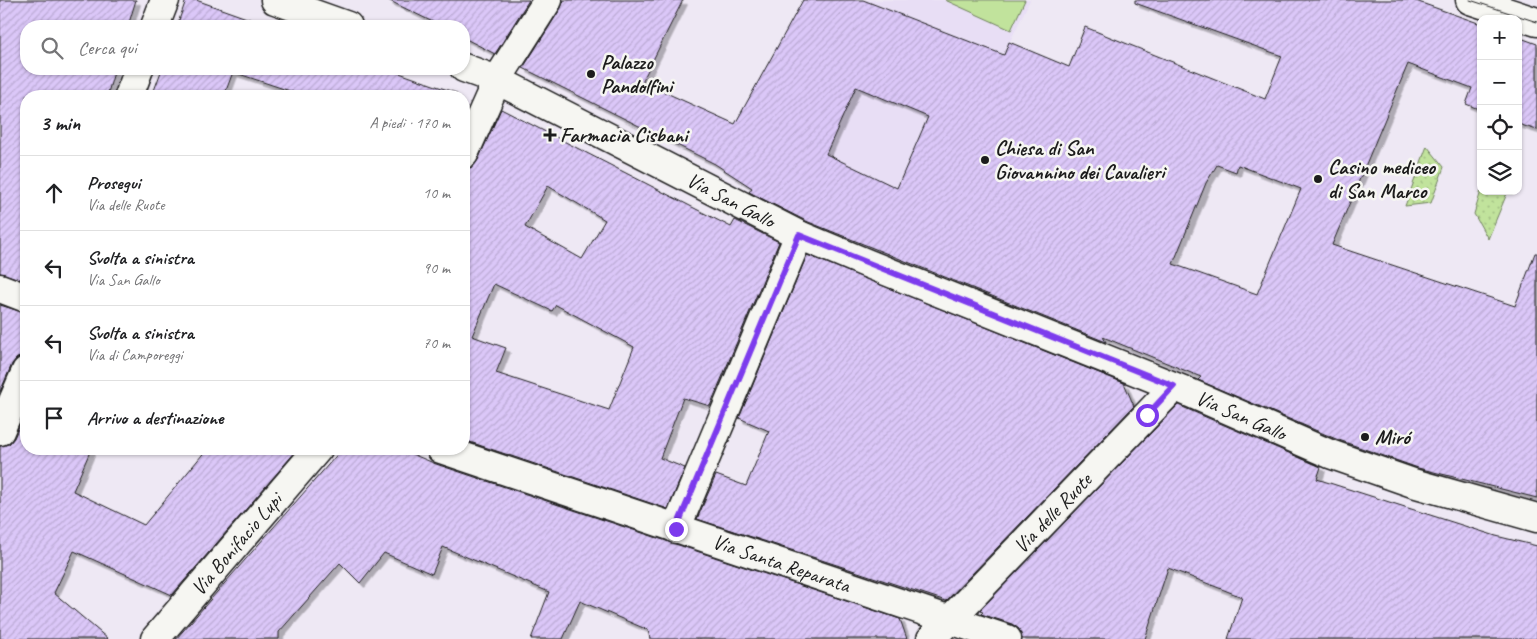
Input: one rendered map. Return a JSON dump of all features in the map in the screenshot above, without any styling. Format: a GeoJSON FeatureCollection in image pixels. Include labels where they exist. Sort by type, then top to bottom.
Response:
{"type":"FeatureCollection","features":[{"type":"Feature","properties":{"kind":"street"},"geometry":{"type":"LineString","coordinates":[[157,20],[165,0]]}},
{"type":"Feature","properties":{"kind":"street"},"geometry":{"type":"LineString","coordinates":[[275,0],[331,20]]}},
{"type":"Feature","properties":{"kind":"street"},"geometry":{"type":"LineString","coordinates":[[470,141],[497,80],[548,0]]}},
{"type":"Feature","properties":{"kind":"street"},"geometry":{"type":"LineString","coordinates":[[1470,0],[1537,22]]}},
{"type":"Feature","properties":{"kind":"street","name":"Via San Gallo"},"geometry":{"type":"LineString","coordinates":[[470,70],[497,80],[799,235],[1174,386],[1330,454],[1413,483],[1537,518]]}},
{"type":"Feature","properties":{"kind":"street"},"geometry":{"type":"LineString","coordinates":[[131,90],[138,75]]}},
{"type":"Feature","properties":{"kind":"street"},"geometry":{"type":"LineString","coordinates":[[676,529],[799,235]]}},
{"type":"Feature","properties":{"kind":"street"},"geometry":{"type":"LineString","coordinates":[[0,288],[20,296]]}},
{"type":"Feature","properties":{"kind":"street"},"geometry":{"type":"LineString","coordinates":[[0,431],[20,385]]}},
{"type":"Feature","properties":{"kind":"street","name":"Via delle Ruote"},"geometry":{"type":"LineString","coordinates":[[940,629],[1174,386]]}},
{"type":"Feature","properties":{"kind":"street","name":"Via Bonifacio Lupi"},"geometry":{"type":"LineString","coordinates":[[155,639],[313,455]]}},
{"type":"Feature","properties":{"kind":"street","name":"Via Santa Reparata"},"geometry":{"type":"LineString","coordinates":[[459,455],[676,529],[940,629],[1007,639]]}},
{"type":"Feature","properties":{"kind":"shaded area"},"geometry":{"type":"Polygon","coordinates":[[[803,0],[1030,0],[1004,54],[987,49],[903,254],[778,138],[803,0]]]}},
{"type":"Feature","properties":{"kind":"green space"},"geometry":{"type":"Polygon","coordinates":[[[945,0],[1025,0],[1011,30],[945,0]]]}},
{"type":"Feature","properties":{"kind":"green space"},"geometry":{"type":"Polygon","coordinates":[[[1427,146],[1444,167],[1431,203],[1405,206],[1427,146]]]}},
{"type":"Feature","properties":{"kind":"green space"},"geometry":{"type":"Polygon","coordinates":[[[1480,195],[1506,195],[1488,239],[1474,214],[1480,195]]]}},
{"type":"Feature","properties":{"kind":"building"},"geometry":{"type":"Polygon","coordinates":[[[0,0],[136,0],[130,20],[20,20],[20,75],[113,75],[109,90],[20,90],[20,279],[0,273],[0,0]]]}},
{"type":"Feature","properties":{"kind":"building"},"geometry":{"type":"Polygon","coordinates":[[[186,0],[196,0],[252,20],[179,20],[186,0]]]}},
{"type":"Feature","properties":{"kind":"building"},"geometry":{"type":"Polygon","coordinates":[[[388,0],[529,0],[495,54],[470,41],[470,20],[429,20],[388,0]]]}},
{"type":"Feature","properties":{"kind":"building"},"geometry":{"type":"Polygon","coordinates":[[[564,0],[683,0],[642,82],[735,124],[803,0],[863,0],[1004,55],[1009,42],[1069,67],[1085,27],[1265,99],[1282,56],[1135,3],[1135,0],[1413,0],[1477,23],[1477,108],[1466,104],[1472,88],[1408,64],[1332,245],[1515,306],[1535,253],[1537,253],[1537,498],[1418,468],[1336,439],[1198,380],[1201,377],[1103,337],[1106,342],[806,221],[749,192],[752,188],[715,164],[523,68],[561,8],[564,0]],[[856,87],[826,154],[897,188],[928,117],[856,87]],[[1217,165],[1206,183],[1173,264],[1257,294],[1301,189],[1238,165],[1236,172],[1217,165]]]}},
{"type":"Feature","properties":{"kind":"building"},"geometry":{"type":"Polygon","coordinates":[[[1522,38],[1537,44],[1537,130],[1522,125],[1522,38]]]}},
{"type":"Feature","properties":{"kind":"building"},"geometry":{"type":"Polygon","coordinates":[[[160,75],[232,75],[226,90],[154,90],[160,75]]]}},
{"type":"Feature","properties":{"kind":"building"},"geometry":{"type":"Polygon","coordinates":[[[242,75],[405,75],[448,90],[287,90],[242,75]]]}},
{"type":"Feature","properties":{"kind":"building"},"geometry":{"type":"Polygon","coordinates":[[[501,109],[731,227],[735,220],[779,242],[710,406],[683,398],[660,458],[685,468],[668,509],[470,442],[470,168],[473,167],[501,109]],[[548,186],[525,227],[582,259],[605,220],[548,186]],[[494,284],[472,336],[506,348],[496,373],[609,410],[634,347],[556,305],[552,311],[494,284]]]}},
{"type":"Feature","properties":{"kind":"building"},"geometry":{"type":"Polygon","coordinates":[[[807,255],[1124,383],[1134,406],[946,601],[697,519],[716,475],[746,486],[769,431],[739,418],[807,255]]]}},
{"type":"Feature","properties":{"kind":"building"},"geometry":{"type":"Polygon","coordinates":[[[0,305],[20,311],[20,357],[12,364],[0,392],[0,305]]]}},
{"type":"Feature","properties":{"kind":"building"},"geometry":{"type":"Polygon","coordinates":[[[1178,405],[1321,467],[1317,479],[1496,536],[1537,546],[1537,639],[1228,639],[1242,597],[1168,568],[1145,639],[1022,639],[1019,629],[1012,624],[981,614],[983,612],[979,611],[1178,405]]]}},
{"type":"Feature","properties":{"kind":"building"},"geometry":{"type":"Polygon","coordinates":[[[20,424],[20,455],[88,455],[73,491],[144,525],[202,455],[293,455],[172,595],[74,551],[54,593],[108,639],[0,639],[0,446],[9,444],[20,424]]]}},
{"type":"Feature","properties":{"kind":"building"},"geometry":{"type":"Polygon","coordinates":[[[337,455],[414,455],[436,464],[900,619],[907,639],[650,639],[648,630],[580,601],[563,639],[531,639],[549,592],[443,547],[432,574],[384,553],[360,583],[340,563],[279,632],[279,639],[176,639],[337,455]]]}},
{"type":"Feature","properties":{"kind":"tram line"},"geometry":{"type":"LineString","coordinates":[[1470,0],[1537,22]]}},
{"type":"Feature","properties":{"kind":"place","name":"Palazzo Pandolfini"},"geometry":{"type":"Point","coordinates":[591,74]}},
{"type":"Feature","properties":{"kind":"place","name":"Farmacia Cisbani"},"geometry":{"type":"Point","coordinates":[550,135]}},
{"type":"Feature","properties":{"kind":"place","name":"Chiesa di San Giovannino dei Cavalieri"},"geometry":{"type":"Point","coordinates":[985,160]}},
{"type":"Feature","properties":{"kind":"place","name":"Casino mediceo di San Marco"},"geometry":{"type":"Point","coordinates":[1318,179]}},
{"type":"Feature","properties":{"kind":"place","name":"Miró"},"geometry":{"type":"Point","coordinates":[1365,437]}},
{"type":"Feature","properties":{"kind":"route"},"geometry":{"type":"LineString","coordinates":[[676,529],[799,235],[866,264],[1174,386],[1147,415]]}}]}
